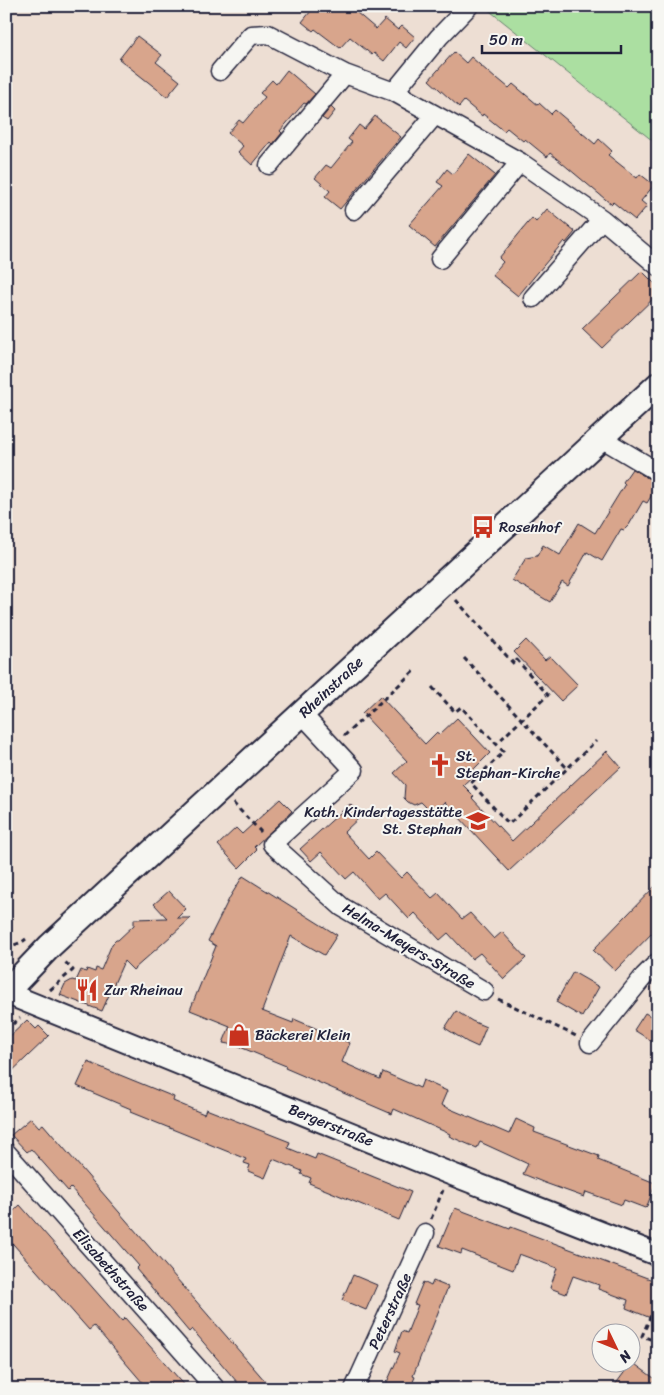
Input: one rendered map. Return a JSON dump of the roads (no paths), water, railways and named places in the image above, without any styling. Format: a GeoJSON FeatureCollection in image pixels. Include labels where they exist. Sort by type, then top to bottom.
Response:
{"type":"FeatureCollection","features":[{"type":"Feature","properties":{"kind":"main road","name":"Rheinstraße"},"geometry":{"type":"LineString","coordinates":[[6,993],[50,946],[658,385]]}},
{"type":"Feature","properties":{"kind":"street"},"geometry":{"type":"LineString","coordinates":[[394,92],[439,37],[469,6]]}},
{"type":"Feature","properties":{"kind":"street"},"geometry":{"type":"LineString","coordinates":[[220,71],[251,35],[268,34],[345,74],[394,92],[520,162],[602,219],[658,266]]}},
{"type":"Feature","properties":{"kind":"street"},"geometry":{"type":"LineString","coordinates":[[269,165],[345,74]]}},
{"type":"Feature","properties":{"kind":"street"},"geometry":{"type":"LineString","coordinates":[[354,210],[435,115]]}},
{"type":"Feature","properties":{"kind":"street"},"geometry":{"type":"LineString","coordinates":[[440,258],[520,162]]}},
{"type":"Feature","properties":{"kind":"street"},"geometry":{"type":"LineString","coordinates":[[533,298],[602,219]]}},
{"type":"Feature","properties":{"kind":"street"},"geometry":{"type":"LineString","coordinates":[[601,438],[658,472]]}},
{"type":"Feature","properties":{"kind":"street","name":"Helma-Meyers-Straße"},"geometry":{"type":"LineString","coordinates":[[302,714],[354,770],[272,844],[342,906],[484,992]]}},
{"type":"Feature","properties":{"kind":"street"},"geometry":{"type":"LineString","coordinates":[[590,1043],[651,980],[658,962]]}},
{"type":"Feature","properties":{"kind":"street","name":"Bergerstraße"},"geometry":{"type":"LineString","coordinates":[[6,993],[451,1174],[658,1255]]}},
{"type":"Feature","properties":{"kind":"street","name":"Elisabethstraße"},"geometry":{"type":"LineString","coordinates":[[6,1152],[216,1389]]}},
{"type":"Feature","properties":{"kind":"street","name":"Peterstraße"},"geometry":{"type":"LineString","coordinates":[[354,1389],[425,1233]]}},
{"type":"Feature","properties":{"kind":"place","name":"Rosenhof"},"geometry":{"type":"Point","coordinates":[483,527]}},
{"type":"Feature","properties":{"kind":"place","name":"St. Stephan-Kirche"},"geometry":{"type":"Point","coordinates":[440,765]}},
{"type":"Feature","properties":{"kind":"place","name":"Kath. Kindertagesstätte St. Stephan"},"geometry":{"type":"Point","coordinates":[478,821]}},
{"type":"Feature","properties":{"kind":"place","name":"Zur Rheinau"},"geometry":{"type":"Point","coordinates":[87,990]}},
{"type":"Feature","properties":{"kind":"place","name":"Bäckerei Klein"},"geometry":{"type":"Point","coordinates":[239,1035]}}]}
